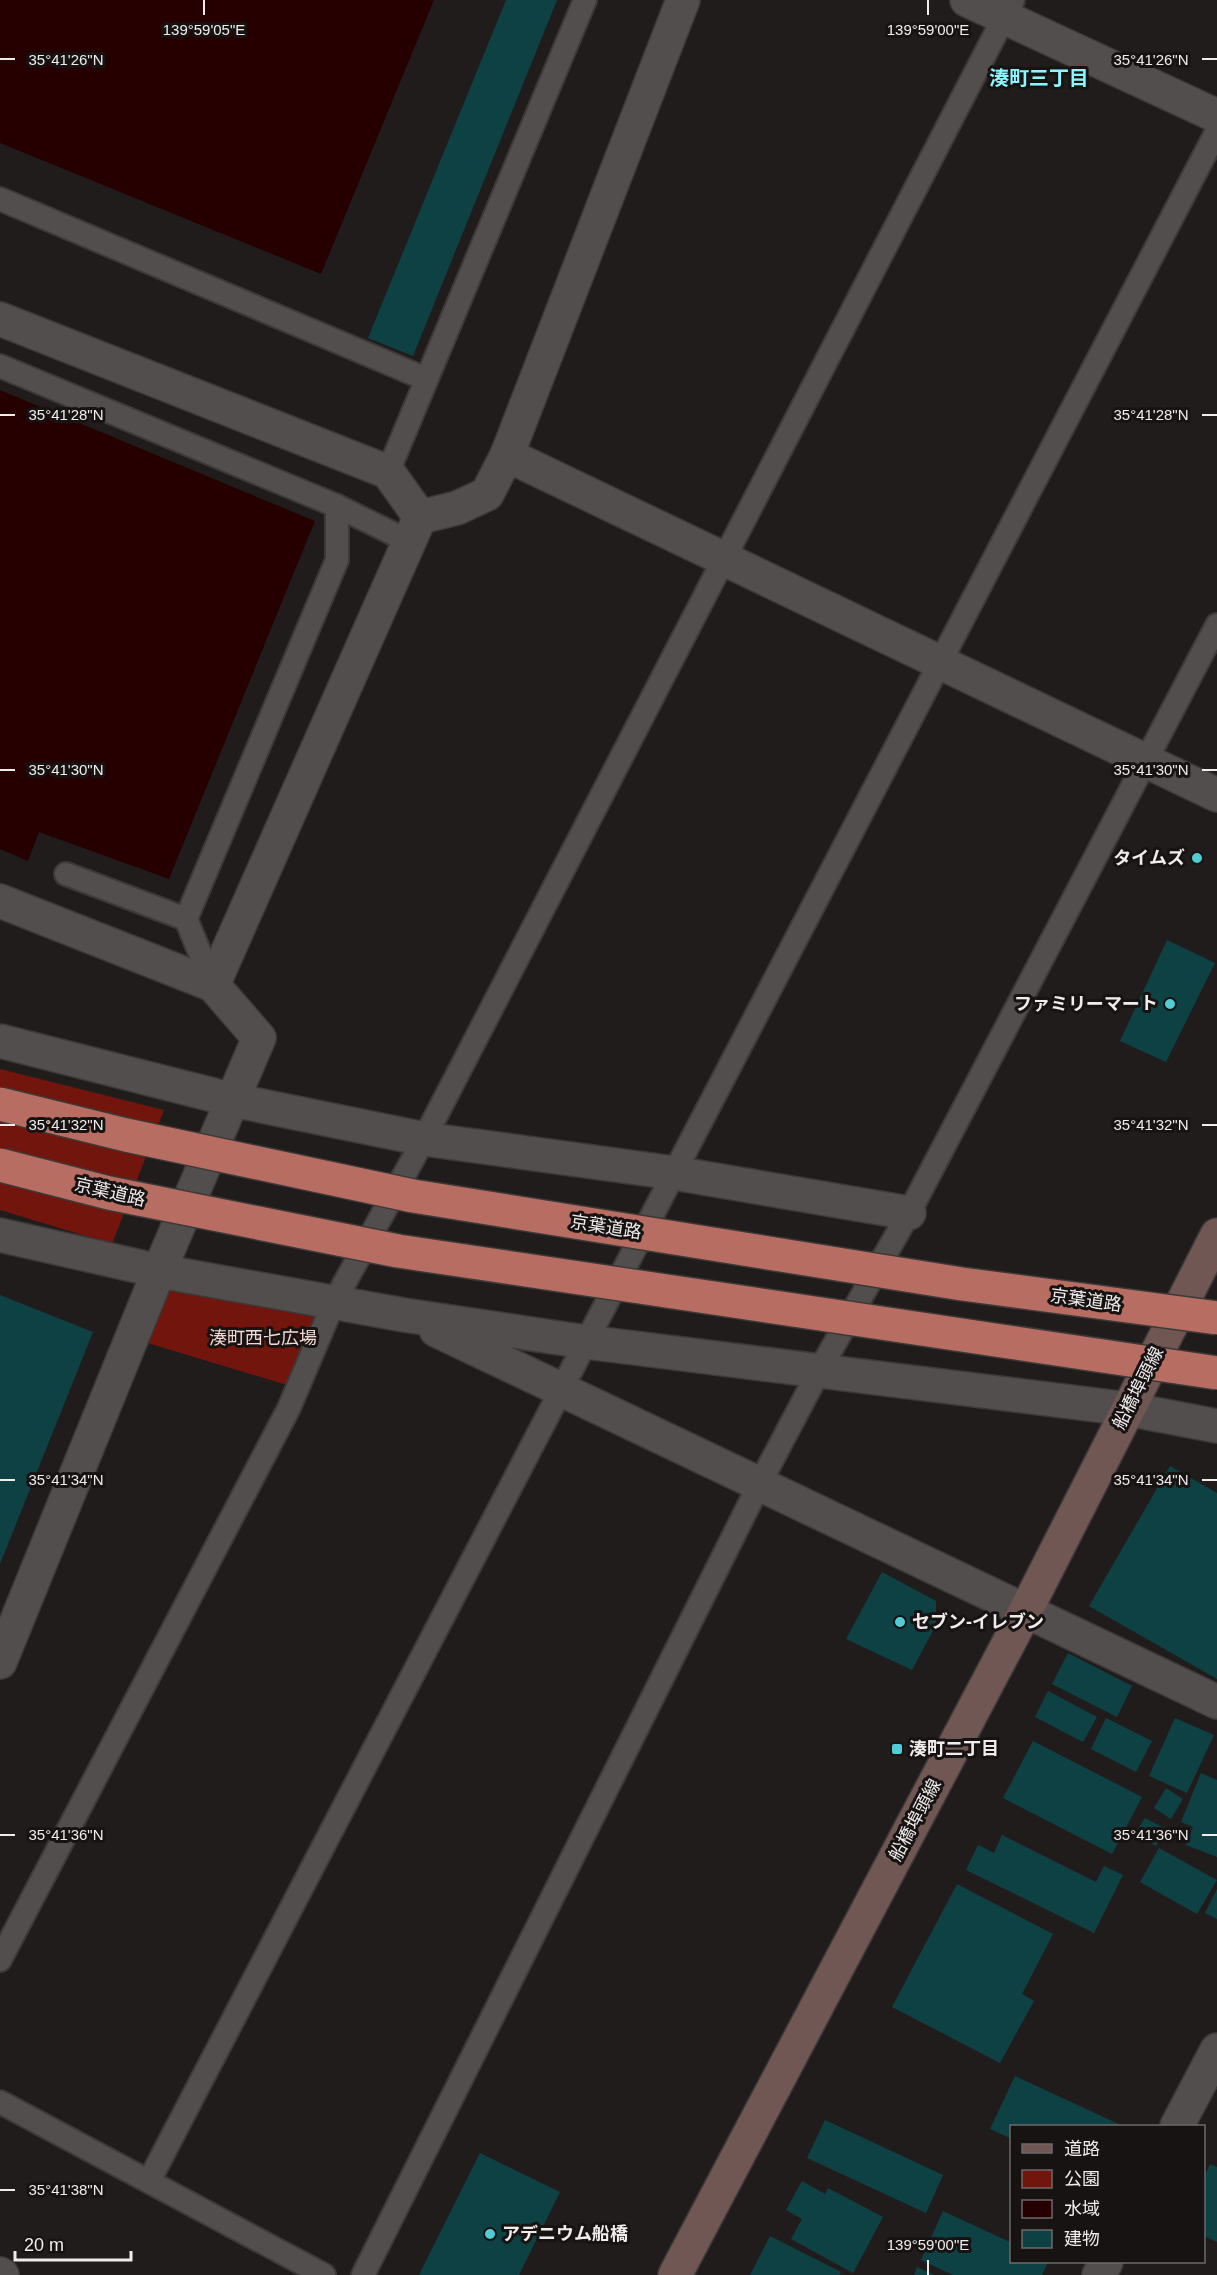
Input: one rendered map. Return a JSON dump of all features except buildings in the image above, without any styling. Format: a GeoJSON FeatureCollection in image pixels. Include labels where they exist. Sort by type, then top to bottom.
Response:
{"type":"FeatureCollection","features":[{"type":"Feature","properties":{"kind":"highway","name":"京葉道路"},"geometry":{"type":"LineString","coordinates":[[0,1104],[126,1135],[413,1196],[962,1284],[1217,1318]]}},
{"type":"Feature","properties":{"kind":"highway","name":"京葉道路"},"geometry":{"type":"LineString","coordinates":[[0,1165],[109,1193],[398,1251],[1217,1373]]}},
{"type":"Feature","properties":{"kind":"main road","name":"船橋埠頭線"},"geometry":{"type":"LineString","coordinates":[[675,2275],[1025,1612],[1217,1235]]}},
{"type":"Feature","properties":{"kind":"street"},"geometry":{"type":"LineString","coordinates":[[213,985],[414,529],[487,494],[507,455],[683,0]]}},
{"type":"Feature","properties":{"kind":"street"},"geometry":{"type":"LineString","coordinates":[[967,0],[1009,9],[1217,116]]}},
{"type":"Feature","properties":{"kind":"street"},"geometry":{"type":"LineString","coordinates":[[0,319],[388,472],[414,529]]}},
{"type":"Feature","properties":{"kind":"street"},"geometry":{"type":"LineString","coordinates":[[507,455],[1217,795]]}},
{"type":"Feature","properties":{"kind":"street"},"geometry":{"type":"LineString","coordinates":[[0,901],[213,985],[259,1038],[159,1271],[0,1662]]}},
{"type":"Feature","properties":{"kind":"street"},"geometry":{"type":"LineString","coordinates":[[0,1041],[233,1100],[424,1138],[675,1173],[909,1213]]}},
{"type":"Feature","properties":{"kind":"street"},"geometry":{"type":"LineString","coordinates":[[0,1236],[159,1271],[404,1315],[586,1342],[1128,1409],[1217,1426]]}},
{"type":"Feature","properties":{"kind":"street"},"geometry":{"type":"LineString","coordinates":[[404,1315],[1217,1702]]}},
{"type":"Feature","properties":{"kind":"street"},"geometry":{"type":"LineString","coordinates":[[1178,2125],[1217,2050]]}},
{"type":"Feature","properties":{"kind":"lane"},"geometry":{"type":"LineString","coordinates":[[388,472],[585,0]]}},
{"type":"Feature","properties":{"kind":"lane"},"geometry":{"type":"LineString","coordinates":[[0,1960],[289,1408],[334,1302],[424,1138],[1009,9]]}},
{"type":"Feature","properties":{"kind":"lane"},"geometry":{"type":"LineString","coordinates":[[149,2181],[1217,131]]}},
{"type":"Feature","properties":{"kind":"lane"},"geometry":{"type":"LineString","coordinates":[[0,199],[426,379]]}},
{"type":"Feature","properties":{"kind":"lane"},"geometry":{"type":"LineString","coordinates":[[0,366],[337,506],[414,529]]}},
{"type":"Feature","properties":{"kind":"lane"},"geometry":{"type":"LineString","coordinates":[[213,985],[186,919],[337,560],[337,506]]}},
{"type":"Feature","properties":{"kind":"lane"},"geometry":{"type":"LineString","coordinates":[[363,2275],[759,1485],[819,1371],[909,1213],[1217,625]]}},
{"type":"Feature","properties":{"kind":"lane"},"geometry":{"type":"LineString","coordinates":[[66,874],[186,919]]}},
{"type":"Feature","properties":{"kind":"lane"},"geometry":{"type":"LineString","coordinates":[[0,2102],[324,2275]]}},
{"type":"Feature","properties":{"kind":"green space"},"geometry":{"type":"Polygon","coordinates":[[[0,1069],[164,1110],[112,1244],[0,1210],[0,1069]]]}},
{"type":"Feature","properties":{"kind":"green space","name":"湊町西七広場"},"geometry":{"type":"Polygon","coordinates":[[[164,1283],[320,1309],[287,1385],[141,1341],[164,1283]]]}},
{"type":"Feature","properties":{"kind":"water"},"geometry":{"type":"Polygon","coordinates":[[[0,0],[434,0],[321,274],[0,143],[0,0]]]}},
{"type":"Feature","properties":{"kind":"water"},"geometry":{"type":"Polygon","coordinates":[[[0,390],[315,521],[169,879],[39,832],[28,861],[0,849],[0,390]]]}},
{"type":"Feature","properties":{"kind":"place","name":"タイムズ"},"geometry":{"type":"Point","coordinates":[1197,858]}},
{"type":"Feature","properties":{"kind":"place","name":"ファミリーマート"},"geometry":{"type":"Point","coordinates":[1170,1004]}},
{"type":"Feature","properties":{"kind":"place","name":"セブン-イレブン"},"geometry":{"type":"Point","coordinates":[900,1622]}},
{"type":"Feature","properties":{"kind":"place","name":"湊町二丁目"},"geometry":{"type":"Point","coordinates":[897,1749]}},
{"type":"Feature","properties":{"kind":"place","name":"アデニウム船橋"},"geometry":{"type":"Point","coordinates":[490,2234]}},
{"type":"Feature","properties":{"kind":"district","name":"湊町三丁目"},"geometry":{"type":"Point","coordinates":[1039,78]}}]}
